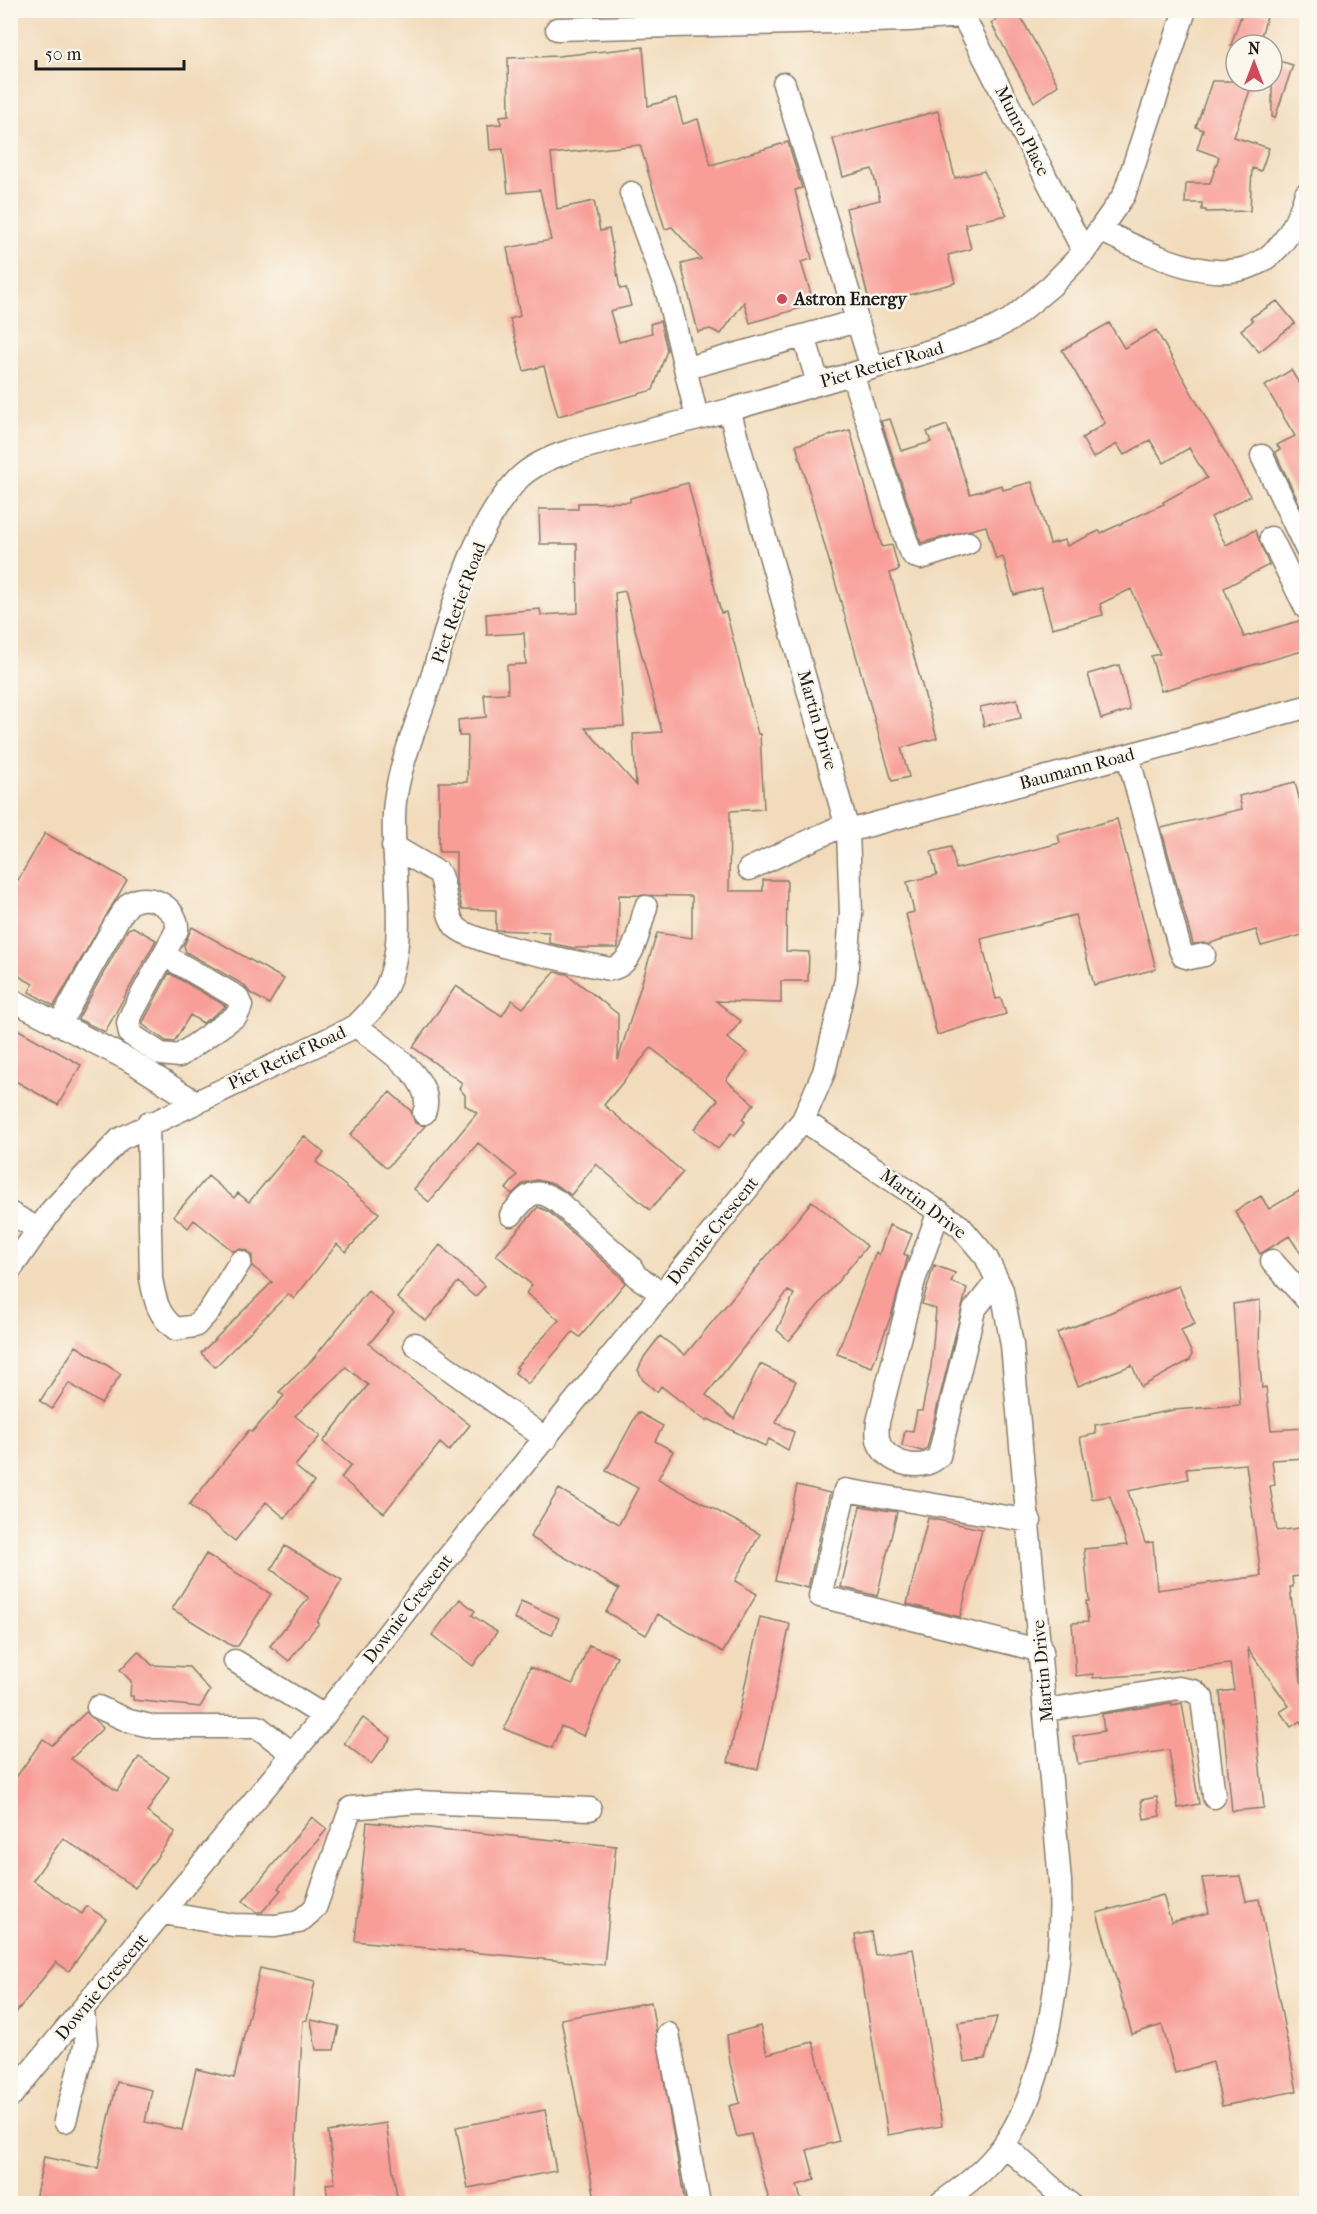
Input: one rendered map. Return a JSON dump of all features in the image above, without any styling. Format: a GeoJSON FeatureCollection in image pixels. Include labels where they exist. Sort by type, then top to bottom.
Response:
{"type":"FeatureCollection","features":[{"type":"Feature","properties":{"kind":"street","name":"Piet Retief Road"},"geometry":{"type":"LineString","coordinates":[[10,1270],[38,1229],[92,1166],[120,1139],[194,1101],[356,1026],[380,999],[393,966],[397,928],[393,846],[396,799],[448,621],[472,556],[506,494],[520,477],[549,458],[729,410],[993,329],[1026,308],[1084,252],[1124,195],[1133,174],[1185,10]]}},
{"type":"Feature","properties":{"kind":"street"},"geometry":{"type":"LineString","coordinates":[[557,29],[909,20],[961,13]]}},
{"type":"Feature","properties":{"kind":"street","name":"Munro Place"},"geometry":{"type":"LineString","coordinates":[[961,13],[1084,252]]}},
{"type":"Feature","properties":{"kind":"street"},"geometry":{"type":"LineString","coordinates":[[784,84],[857,321],[862,371],[909,549],[914,556],[921,558],[968,543]]}},
{"type":"Feature","properties":{"kind":"street"},"geometry":{"type":"LineString","coordinates":[[631,193],[667,292],[687,368],[697,418]]}},
{"type":"Feature","properties":{"kind":"street"},"geometry":{"type":"LineString","coordinates":[[1100,230],[1180,267],[1223,272],[1244,268],[1275,252],[1295,224],[1306,194]]}},
{"type":"Feature","properties":{"kind":"street"},"geometry":{"type":"LineString","coordinates":[[687,368],[857,321]]}},
{"type":"Feature","properties":{"kind":"street"},"geometry":{"type":"LineString","coordinates":[[804,336],[818,383]]}},
{"type":"Feature","properties":{"kind":"street","name":"Martin Drive"},"geometry":{"type":"LineString","coordinates":[[729,410],[847,827],[851,913],[846,980],[824,1072],[803,1120],[960,1226],[986,1257],[1002,1290],[1012,1345],[1042,1651],[1062,1920],[1055,1997],[1031,2086],[1004,2145]]}},
{"type":"Feature","properties":{"kind":"street"},"geometry":{"type":"LineString","coordinates":[[1262,456],[1306,548]]}},
{"type":"Feature","properties":{"kind":"street"},"geometry":{"type":"LineString","coordinates":[[1271,538],[1306,608]]}},
{"type":"Feature","properties":{"kind":"street","name":"Baumann Road"},"geometry":{"type":"LineString","coordinates":[[749,868],[847,827],[1128,756],[1306,707]]}},
{"type":"Feature","properties":{"kind":"street"},"geometry":{"type":"LineString","coordinates":[[1128,756],[1180,949],[1183,956],[1190,958],[1204,955]]}},
{"type":"Feature","properties":{"kind":"street"},"geometry":{"type":"LineString","coordinates":[[393,846],[439,873],[450,916],[461,932],[518,950],[610,969],[621,968],[627,961],[646,907]]}},
{"type":"Feature","properties":{"kind":"street"},"geometry":{"type":"LineString","coordinates":[[59,1025],[129,904],[143,899],[169,908],[175,915],[177,930],[128,1023],[130,1034],[194,1101]]}},
{"type":"Feature","properties":{"kind":"street"},"geometry":{"type":"LineString","coordinates":[[10,999],[59,1025],[156,1063],[179,1056],[237,1016],[241,1006],[237,997],[164,956]]}},
{"type":"Feature","properties":{"kind":"street"},"geometry":{"type":"LineString","coordinates":[[356,1026],[422,1082],[428,1103],[424,1113]]}},
{"type":"Feature","properties":{"kind":"street","name":"Downie Crescent"},"geometry":{"type":"LineString","coordinates":[[10,2097],[324,1716],[424,1587],[803,1120]]}},
{"type":"Feature","properties":{"kind":"street"},"geometry":{"type":"LineString","coordinates":[[148,1124],[151,1279],[155,1301],[164,1320],[176,1329],[195,1326],[210,1310],[240,1262]]}},
{"type":"Feature","properties":{"kind":"street"},"geometry":{"type":"LineString","coordinates":[[511,1215],[534,1193],[543,1192],[557,1201],[631,1267],[636,1276],[663,1294]]}},
{"type":"Feature","properties":{"kind":"street"},"geometry":{"type":"LineString","coordinates":[[939,1211],[914,1280],[878,1422],[879,1443],[894,1459],[922,1465],[933,1463],[939,1456],[974,1310],[997,1281]]}},
{"type":"Feature","properties":{"kind":"street"},"geometry":{"type":"LineString","coordinates":[[10,1213],[38,1229]]}},
{"type":"Feature","properties":{"kind":"street"},"geometry":{"type":"LineString","coordinates":[[1272,1261],[1306,1299]]}},
{"type":"Feature","properties":{"kind":"street"},"geometry":{"type":"LineString","coordinates":[[415,1344],[546,1439]]}},
{"type":"Feature","properties":{"kind":"street"},"geometry":{"type":"LineString","coordinates":[[1030,1521],[845,1490],[820,1596],[1042,1651]]}},
{"type":"Feature","properties":{"kind":"street"},"geometry":{"type":"LineString","coordinates":[[235,1661],[324,1716]]}},
{"type":"Feature","properties":{"kind":"street"},"geometry":{"type":"LineString","coordinates":[[1047,1710],[1178,1688],[1194,1691],[1202,1698],[1214,1797]]}},
{"type":"Feature","properties":{"kind":"street"},"geometry":{"type":"LineString","coordinates":[[98,1707],[129,1721],[155,1727],[220,1729],[258,1727],[293,1754]]}},
{"type":"Feature","properties":{"kind":"street"},"geometry":{"type":"LineString","coordinates":[[163,1913],[233,1925],[275,1926],[299,1922],[315,1908],[351,1808],[364,1809],[417,1802],[590,1809]]}},
{"type":"Feature","properties":{"kind":"street"},"geometry":{"type":"LineString","coordinates":[[65,2121],[86,2043],[83,2010]]}},
{"type":"Feature","properties":{"kind":"street"},"geometry":{"type":"LineString","coordinates":[[668,2034],[699,2204]]}},
{"type":"Feature","properties":{"kind":"street"},"geometry":{"type":"LineString","coordinates":[[939,2204],[971,2182],[1004,2145],[1070,2204]]}},
{"type":"Feature","properties":{"kind":"building"},"geometry":{"type":"Polygon","coordinates":[[[993,10],[1017,10],[1058,85],[1034,102],[991,23],[998,18],[993,10]]]}},
{"type":"Feature","properties":{"kind":"building"},"geometry":{"type":"Polygon","coordinates":[[[1243,10],[1268,14],[1262,33],[1235,33],[1243,10]]]}},
{"type":"Feature","properties":{"kind":"building"},"geometry":{"type":"Polygon","coordinates":[[[643,47],[648,106],[676,98],[683,124],[698,119],[711,165],[788,142],[802,188],[795,190],[812,259],[801,262],[814,304],[750,323],[744,302],[721,334],[710,329],[698,332],[681,264],[701,259],[672,227],[665,229],[640,145],[551,154],[557,209],[594,201],[600,231],[609,229],[620,289],[626,288],[631,306],[610,311],[619,342],[652,333],[650,324],[660,321],[667,350],[653,390],[558,416],[544,366],[524,371],[510,319],[520,316],[507,248],[551,240],[540,190],[508,193],[503,149],[490,150],[488,125],[501,124],[500,116],[509,115],[508,58],[558,56],[643,47]]]}},
{"type":"Feature","properties":{"kind":"building"},"geometry":{"type":"Polygon","coordinates":[[[1284,62],[1293,65],[1284,92],[1284,62]]]}},
{"type":"Feature","properties":{"kind":"building"},"geometry":{"type":"Polygon","coordinates":[[[1212,81],[1224,81],[1224,93],[1249,93],[1234,137],[1269,148],[1261,171],[1252,168],[1250,211],[1206,212],[1202,210],[1202,203],[1185,203],[1186,183],[1210,183],[1219,157],[1197,149],[1203,130],[1196,127],[1212,81]]]}},
{"type":"Feature","properties":{"kind":"building"},"geometry":{"type":"Polygon","coordinates":[[[1272,93],[1283,93],[1275,118],[1272,117],[1272,93]]]}},
{"type":"Feature","properties":{"kind":"building"},"geometry":{"type":"Polygon","coordinates":[[[938,111],[955,178],[984,171],[1007,215],[965,224],[971,249],[948,255],[955,283],[870,305],[846,208],[880,200],[872,169],[843,177],[833,139],[938,111]]]}},
{"type":"Feature","properties":{"kind":"building"},"geometry":{"type":"Polygon","coordinates":[[[1277,301],[1295,323],[1259,352],[1241,330],[1253,321],[1250,318],[1277,301]]]}},
{"type":"Feature","properties":{"kind":"building"},"geometry":{"type":"Polygon","coordinates":[[[1109,323],[1124,348],[1156,330],[1250,496],[1211,517],[1226,545],[1255,530],[1269,565],[1224,588],[1244,637],[1302,620],[1306,629],[1306,650],[1161,691],[1151,656],[1160,654],[1131,589],[1100,604],[1103,615],[1052,628],[1041,588],[1014,595],[1003,557],[996,559],[986,526],[921,543],[881,421],[890,419],[901,451],[931,442],[927,432],[947,425],[970,494],[1002,485],[1003,490],[1032,482],[1050,544],[1065,540],[1067,546],[1099,531],[1101,533],[1164,504],[1163,502],[1207,478],[1189,448],[1164,463],[1150,440],[1124,455],[1117,444],[1093,458],[1082,438],[1105,423],[1062,350],[1109,323]]]}},
{"type":"Feature","properties":{"kind":"building"},"geometry":{"type":"Polygon","coordinates":[[[1291,370],[1306,395],[1306,518],[1275,452],[1280,449],[1277,445],[1295,436],[1265,386],[1291,370]]]}},
{"type":"Feature","properties":{"kind":"building"},"geometry":{"type":"Polygon","coordinates":[[[850,430],[882,547],[892,545],[899,570],[890,573],[937,738],[901,748],[909,777],[892,781],[796,445],[850,430]]]}},
{"type":"Feature","properties":{"kind":"building"},"geometry":{"type":"Polygon","coordinates":[[[688,483],[721,613],[726,612],[758,734],[760,734],[764,809],[730,811],[729,891],[763,891],[763,880],[787,880],[786,951],[809,952],[808,981],[781,981],[781,1003],[716,1001],[741,1021],[727,1038],[747,1053],[726,1080],[754,1104],[742,1119],[745,1122],[734,1136],[731,1133],[718,1149],[694,1129],[718,1100],[651,1048],[604,1105],[683,1172],[650,1210],[596,1164],[571,1195],[554,1184],[537,1180],[524,1183],[512,1194],[506,1189],[517,1175],[478,1143],[429,1202],[414,1189],[477,1113],[465,1105],[465,1095],[459,1088],[462,1083],[413,1047],[456,986],[502,1016],[512,1000],[523,1008],[555,972],[567,974],[618,1014],[618,1060],[657,933],[692,938],[692,896],[619,895],[618,948],[574,948],[549,943],[549,932],[496,930],[496,910],[462,909],[456,882],[456,852],[439,852],[439,782],[467,782],[468,736],[459,736],[458,720],[486,717],[484,694],[508,693],[507,665],[526,664],[524,633],[487,635],[486,614],[540,609],[541,615],[578,613],[577,544],[540,544],[539,509],[578,509],[578,503],[630,502],[630,498],[688,483]],[[625,591],[615,593],[624,726],[585,728],[636,785],[633,734],[662,732],[625,591]]]}},
{"type":"Feature","properties":{"kind":"building"},"geometry":{"type":"Polygon","coordinates":[[[1119,665],[1130,710],[1101,719],[1088,674],[1119,665]]]}},
{"type":"Feature","properties":{"kind":"building"},"geometry":{"type":"Polygon","coordinates":[[[1017,699],[1021,718],[984,726],[980,707],[1017,699]]]}},
{"type":"Feature","properties":{"kind":"building"},"geometry":{"type":"Polygon","coordinates":[[[1295,782],[1306,825],[1306,934],[1261,946],[1256,930],[1210,943],[1193,944],[1161,828],[1242,809],[1239,796],[1295,782]]]}},
{"type":"Feature","properties":{"kind":"building"},"geometry":{"type":"Polygon","coordinates":[[[1117,819],[1156,969],[1094,985],[1075,915],[981,939],[996,999],[1001,998],[1006,1014],[937,1035],[906,914],[914,912],[907,882],[937,875],[931,852],[951,847],[956,869],[1060,843],[1058,835],[1117,819]]]}},
{"type":"Feature","properties":{"kind":"building"},"geometry":{"type":"Polygon","coordinates":[[[45,833],[127,880],[54,1006],[29,992],[33,984],[10,971],[10,894],[45,833]]]}},
{"type":"Feature","properties":{"kind":"building"},"geometry":{"type":"Polygon","coordinates":[[[133,927],[156,940],[105,1032],[78,1019],[128,929],[133,927]]]}},
{"type":"Feature","properties":{"kind":"building"},"geometry":{"type":"Polygon","coordinates":[[[192,927],[284,979],[269,1004],[250,993],[244,985],[186,952],[184,946],[192,927]]]}},
{"type":"Feature","properties":{"kind":"building"},"geometry":{"type":"Polygon","coordinates":[[[169,973],[226,1006],[203,1023],[190,1015],[174,1042],[166,1041],[142,1024],[169,973]]]}},
{"type":"Feature","properties":{"kind":"building"},"geometry":{"type":"Polygon","coordinates":[[[10,1025],[81,1065],[58,1105],[10,1078],[10,1025]]]}},
{"type":"Feature","properties":{"kind":"building"},"geometry":{"type":"Polygon","coordinates":[[[390,1092],[411,1111],[415,1123],[425,1126],[387,1168],[350,1135],[390,1092]]]}},
{"type":"Feature","properties":{"kind":"building"},"geometry":{"type":"Polygon","coordinates":[[[304,1136],[324,1153],[316,1162],[379,1213],[346,1252],[337,1244],[294,1299],[288,1294],[215,1367],[201,1353],[272,1282],[252,1266],[252,1256],[248,1251],[240,1249],[233,1251],[194,1220],[188,1228],[174,1216],[208,1176],[234,1198],[238,1193],[249,1202],[304,1136]]]}},
{"type":"Feature","properties":{"kind":"building"},"geometry":{"type":"Polygon","coordinates":[[[1306,1187],[1306,1261],[1289,1236],[1260,1254],[1235,1211],[1261,1196],[1269,1209],[1306,1187]]]}},
{"type":"Feature","properties":{"kind":"building"},"geometry":{"type":"Polygon","coordinates":[[[812,1201],[867,1246],[789,1341],[777,1330],[794,1294],[788,1291],[706,1395],[734,1419],[760,1364],[796,1381],[776,1423],[794,1432],[788,1450],[769,1439],[765,1446],[708,1419],[706,1421],[661,1386],[657,1392],[643,1380],[638,1370],[644,1357],[660,1336],[685,1355],[812,1201]]]}},
{"type":"Feature","properties":{"kind":"building"},"geometry":{"type":"Polygon","coordinates":[[[538,1207],[549,1212],[625,1283],[580,1337],[573,1332],[528,1384],[515,1373],[518,1368],[516,1367],[559,1320],[526,1293],[532,1285],[496,1255],[538,1207]]]}},
{"type":"Feature","properties":{"kind":"building"},"geometry":{"type":"Polygon","coordinates":[[[889,1225],[912,1234],[904,1254],[908,1256],[892,1313],[872,1367],[837,1354],[876,1252],[879,1255],[889,1225]]]}},
{"type":"Feature","properties":{"kind":"building"},"geometry":{"type":"Polygon","coordinates":[[[440,1245],[485,1286],[475,1297],[458,1282],[426,1321],[397,1298],[440,1245]]]}},
{"type":"Feature","properties":{"kind":"building"},"geometry":{"type":"Polygon","coordinates":[[[934,1265],[955,1273],[951,1282],[967,1288],[927,1448],[922,1451],[902,1446],[905,1430],[913,1431],[917,1411],[922,1411],[931,1367],[936,1309],[922,1304],[934,1265]]]}},
{"type":"Feature","properties":{"kind":"building"},"geometry":{"type":"Polygon","coordinates":[[[1179,1286],[1195,1324],[1181,1330],[1192,1354],[1190,1360],[1141,1387],[1132,1365],[1078,1386],[1057,1333],[1179,1286]]]}},
{"type":"Feature","properties":{"kind":"building"},"geometry":{"type":"Polygon","coordinates":[[[368,1291],[394,1313],[369,1344],[470,1425],[449,1451],[440,1443],[384,1513],[341,1478],[351,1465],[323,1442],[368,1385],[346,1367],[295,1416],[320,1436],[295,1466],[314,1482],[285,1518],[266,1502],[235,1541],[189,1505],[249,1430],[252,1432],[284,1396],[279,1392],[312,1360],[368,1291]]]}},
{"type":"Feature","properties":{"kind":"building"},"geometry":{"type":"Polygon","coordinates":[[[1260,1300],[1259,1354],[1262,1388],[1266,1387],[1271,1430],[1306,1428],[1306,1458],[1272,1460],[1275,1485],[1270,1486],[1277,1531],[1306,1527],[1306,1575],[1292,1577],[1293,1587],[1290,1587],[1301,1681],[1306,1688],[1306,1730],[1300,1721],[1291,1727],[1280,1712],[1289,1706],[1248,1649],[1264,1808],[1232,1811],[1220,1692],[1234,1690],[1230,1664],[1139,1675],[1093,1678],[1093,1674],[1076,1676],[1072,1623],[1088,1622],[1086,1601],[1089,1601],[1084,1549],[1127,1545],[1110,1496],[1092,1499],[1080,1437],[1096,1434],[1095,1425],[1174,1410],[1240,1405],[1233,1304],[1260,1300]],[[1246,1464],[1186,1469],[1188,1479],[1128,1491],[1145,1543],[1153,1542],[1157,1590],[1261,1576],[1246,1464]]]}},
{"type":"Feature","properties":{"kind":"building"},"geometry":{"type":"Polygon","coordinates":[[[76,1346],[121,1374],[101,1404],[69,1383],[52,1409],[40,1401],[76,1346]]]}},
{"type":"Feature","properties":{"kind":"building"},"geometry":{"type":"Polygon","coordinates":[[[638,1412],[663,1426],[655,1441],[673,1451],[658,1479],[760,1534],[735,1581],[757,1594],[723,1652],[658,1614],[646,1635],[606,1612],[619,1589],[530,1537],[559,1489],[619,1524],[638,1488],[606,1471],[638,1412]]]}},
{"type":"Feature","properties":{"kind":"building"},"geometry":{"type":"Polygon","coordinates":[[[797,1485],[830,1493],[808,1588],[775,1580],[797,1485]]]}},
{"type":"Feature","properties":{"kind":"building"},"geometry":{"type":"Polygon","coordinates":[[[860,1506],[897,1512],[877,1596],[841,1587],[860,1506]]]}},
{"type":"Feature","properties":{"kind":"building"},"geometry":{"type":"Polygon","coordinates":[[[928,1518],[982,1529],[960,1617],[907,1604],[928,1518]]]}},
{"type":"Feature","properties":{"kind":"building"},"geometry":{"type":"Polygon","coordinates":[[[285,1546],[342,1580],[317,1622],[319,1623],[289,1661],[270,1646],[309,1598],[271,1569],[285,1546]]]}},
{"type":"Feature","properties":{"kind":"building"},"geometry":{"type":"Polygon","coordinates":[[[206,1554],[271,1594],[238,1646],[232,1646],[172,1609],[206,1554]]]}},
{"type":"Feature","properties":{"kind":"building"},"geometry":{"type":"Polygon","coordinates":[[[460,1599],[475,1611],[472,1615],[497,1632],[473,1666],[432,1635],[460,1599]]]}},
{"type":"Feature","properties":{"kind":"building"},"geometry":{"type":"Polygon","coordinates":[[[521,1601],[559,1618],[552,1635],[514,1619],[521,1601]]]}},
{"type":"Feature","properties":{"kind":"building"},"geometry":{"type":"Polygon","coordinates":[[[760,1617],[790,1624],[758,1769],[728,1762],[760,1617]]]}},
{"type":"Feature","properties":{"kind":"building"},"geometry":{"type":"Polygon","coordinates":[[[589,1645],[617,1656],[584,1736],[561,1726],[552,1748],[504,1729],[530,1667],[573,1684],[589,1645]]]}},
{"type":"Feature","properties":{"kind":"building"},"geometry":{"type":"Polygon","coordinates":[[[138,1651],[152,1665],[189,1667],[210,1691],[200,1707],[133,1700],[133,1696],[130,1696],[131,1681],[120,1670],[138,1651]]]}},
{"type":"Feature","properties":{"kind":"building"},"geometry":{"type":"Polygon","coordinates":[[[1172,1703],[1172,1705],[1182,1703],[1199,1804],[1178,1808],[1169,1750],[1078,1764],[1073,1736],[1104,1731],[1102,1714],[1172,1703]]]}},
{"type":"Feature","properties":{"kind":"building"},"geometry":{"type":"Polygon","coordinates":[[[86,1712],[103,1728],[71,1759],[117,1791],[139,1757],[169,1777],[147,1812],[175,1832],[135,1888],[63,1838],[33,1880],[82,1914],[87,1906],[106,1919],[69,1971],[56,1962],[10,2020],[10,1786],[43,1739],[52,1745],[86,1712]]]}},
{"type":"Feature","properties":{"kind":"building"},"geometry":{"type":"Polygon","coordinates":[[[363,1718],[391,1738],[371,1764],[344,1743],[363,1718]]]}},
{"type":"Feature","properties":{"kind":"building"},"geometry":{"type":"Polygon","coordinates":[[[1157,1797],[1160,1816],[1144,1819],[1141,1800],[1157,1797]]]}},
{"type":"Feature","properties":{"kind":"building"},"geometry":{"type":"Polygon","coordinates":[[[312,1817],[327,1829],[278,1888],[281,1890],[262,1912],[256,1912],[243,1901],[312,1817]]]}},
{"type":"Feature","properties":{"kind":"building"},"geometry":{"type":"Polygon","coordinates":[[[367,1822],[616,1846],[604,1965],[355,1941],[367,1822]]]}},
{"type":"Feature","properties":{"kind":"building"},"geometry":{"type":"Polygon","coordinates":[[[1240,1876],[1246,1901],[1259,1899],[1297,2091],[1222,2106],[1213,2062],[1175,2073],[1162,2025],[1132,2034],[1097,1913],[1163,1895],[1171,1922],[1209,1913],[1202,1878],[1240,1876]]]}},
{"type":"Feature","properties":{"kind":"building"},"geometry":{"type":"Polygon","coordinates":[[[871,1932],[875,1955],[913,1949],[942,2126],[888,2135],[855,1935],[871,1932]]]}},
{"type":"Feature","properties":{"kind":"building"},"geometry":{"type":"Polygon","coordinates":[[[260,1968],[315,1981],[307,2020],[303,2021],[292,2204],[34,2204],[44,2157],[98,2168],[117,2082],[152,2090],[145,2122],[182,2130],[196,2069],[234,2078],[260,1968]]]}},
{"type":"Feature","properties":{"kind":"building"},"geometry":{"type":"Polygon","coordinates":[[[651,2002],[685,2204],[596,2204],[561,2019],[651,2002]]]}},
{"type":"Feature","properties":{"kind":"building"},"geometry":{"type":"Polygon","coordinates":[[[997,2017],[985,2059],[964,2062],[958,2023],[997,2017]]]}},
{"type":"Feature","properties":{"kind":"building"},"geometry":{"type":"Polygon","coordinates":[[[311,2020],[339,2026],[334,2050],[316,2050],[311,2020]]]}},
{"type":"Feature","properties":{"kind":"building"},"geometry":{"type":"Polygon","coordinates":[[[760,2026],[767,2054],[813,2042],[839,2141],[807,2150],[815,2180],[797,2185],[802,2204],[770,2204],[751,2134],[737,2137],[729,2106],[740,2103],[730,2063],[727,2035],[760,2026]]]}},
{"type":"Feature","properties":{"kind":"building"},"geometry":{"type":"Polygon","coordinates":[[[545,2110],[556,2171],[468,2188],[456,2127],[545,2110]]]}},
{"type":"Feature","properties":{"kind":"building"},"geometry":{"type":"Polygon","coordinates":[[[386,2123],[398,2204],[328,2204],[326,2184],[335,2183],[328,2132],[386,2123]]]}},
{"type":"Feature","properties":{"kind":"place","name":"Astron Energy"},"geometry":{"type":"Point","coordinates":[782,299]}}]}
